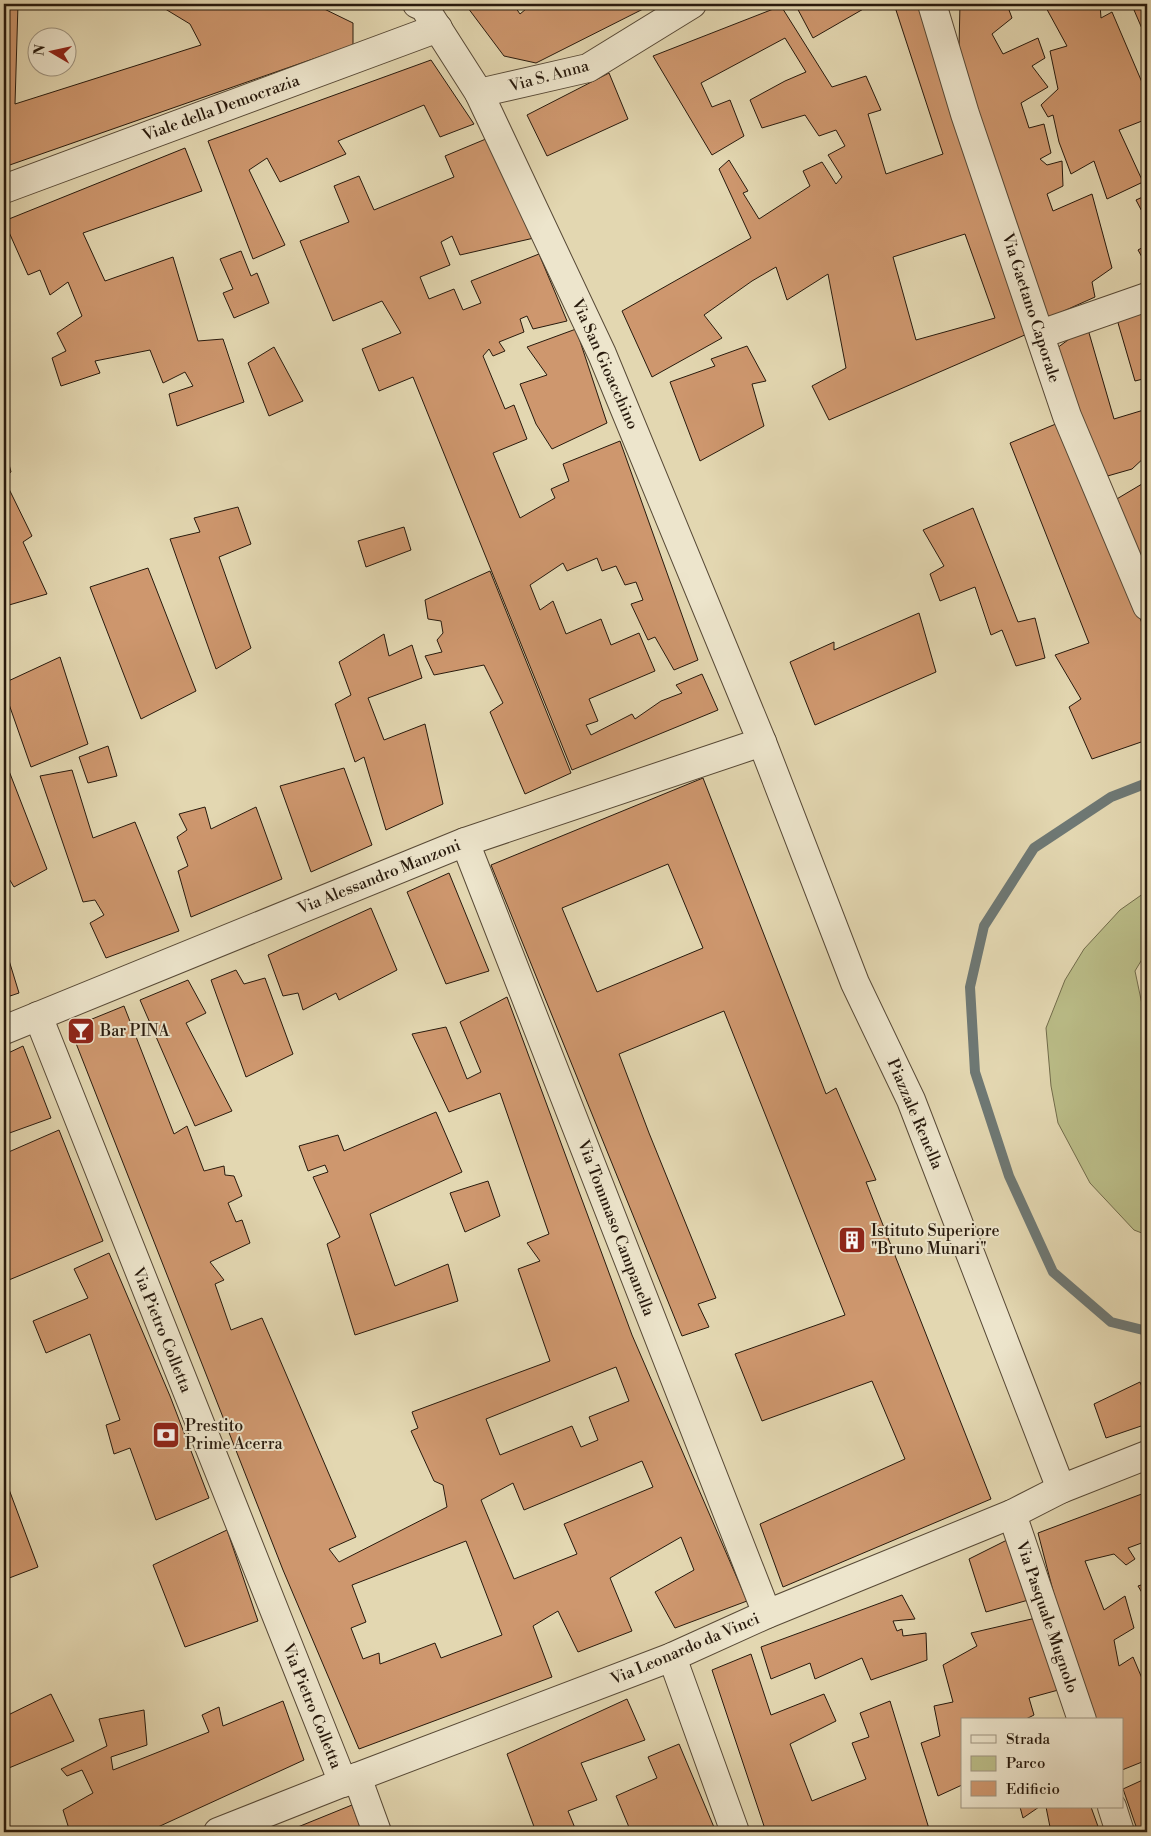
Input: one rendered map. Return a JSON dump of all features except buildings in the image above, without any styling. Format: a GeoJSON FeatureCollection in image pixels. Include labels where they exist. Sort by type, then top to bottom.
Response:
{"type":"FeatureCollection","features":[{"type":"Feature","properties":{"kind":"street","name":"Via S. Anna"},"geometry":{"type":"LineString","coordinates":[[479,93],[588,68],[692,4]]}},
{"type":"Feature","properties":{"kind":"street","name":"Via Gaetano Caporale"},"geometry":{"type":"LineString","coordinates":[[932,4],[965,114],[1041,334],[1067,416],[1147,606]]}},
{"type":"Feature","properties":{"kind":"street","name":"Via San Gioacchino"},"geometry":{"type":"LineString","coordinates":[[425,10],[479,93],[602,354],[762,742]]}},
{"type":"Feature","properties":{"kind":"street","name":"Viale della Democrazia"},"geometry":{"type":"LineString","coordinates":[[4,189],[425,10]]}},
{"type":"Feature","properties":{"kind":"street"},"geometry":{"type":"LineString","coordinates":[[1041,334],[1147,297]]}},
{"type":"Feature","properties":{"kind":"street","name":"Via Alessandro Manzoni"},"geometry":{"type":"LineString","coordinates":[[4,1030],[465,842],[762,742]]}},
{"type":"Feature","properties":{"kind":"street","name":"Piazzale Renella"},"geometry":{"type":"LineString","coordinates":[[762,742],[855,983],[911,1100],[1060,1489]]}},
{"type":"Feature","properties":{"kind":"street","name":"Via Tommaso Campanella"},"geometry":{"type":"LineString","coordinates":[[465,842],[767,1614]]}},
{"type":"Feature","properties":{"kind":"street","name":"Via Pietro Colletta"},"geometry":{"type":"LineString","coordinates":[[38,1016],[350,1780],[377,1832]]}},
{"type":"Feature","properties":{"kind":"street","name":"Via Leonardo da Vinci"},"geometry":{"type":"LineString","coordinates":[[218,1832],[672,1657],[767,1614],[1012,1514],[1060,1489],[1147,1455]]}},
{"type":"Feature","properties":{"kind":"street","name":"Via Pasquale Mugnolo"},"geometry":{"type":"LineString","coordinates":[[1012,1514],[1081,1718]]}},
{"type":"Feature","properties":{"kind":"street"},"geometry":{"type":"LineString","coordinates":[[672,1657],[735,1832]]}},
{"type":"Feature","properties":{"kind":"street"},"geometry":{"type":"LineString","coordinates":[[1112,1808],[1120,1832]]}},
{"type":"Feature","properties":{"kind":"green space"},"geometry":{"type":"Polygon","coordinates":[[[1147,891],[1147,951],[1135,971],[1147,1028],[1147,1235],[1134,1230],[1090,1183],[1058,1123],[1051,1086],[1046,1028],[1065,980],[1084,949],[1120,910],[1147,891]]]}},
{"type":"Feature","properties":{"kind":"waterway"},"geometry":{"type":"LineString","coordinates":[[1147,783],[1111,797],[1034,848],[984,926],[970,987],[975,1072],[1009,1176],[1053,1272],[1111,1322],[1147,1331]]}},
{"type":"Feature","properties":{"kind":"place","name":"Bar PINA"},"geometry":{"type":"Point","coordinates":[81,1031]}},
{"type":"Feature","properties":{"kind":"place","name":"Istituto Superiore \"Bruno Munari\""},"geometry":{"type":"Point","coordinates":[852,1240]}},
{"type":"Feature","properties":{"kind":"place","name":"Prestito Prime Acerra"},"geometry":{"type":"Point","coordinates":[166,1435]}}]}
